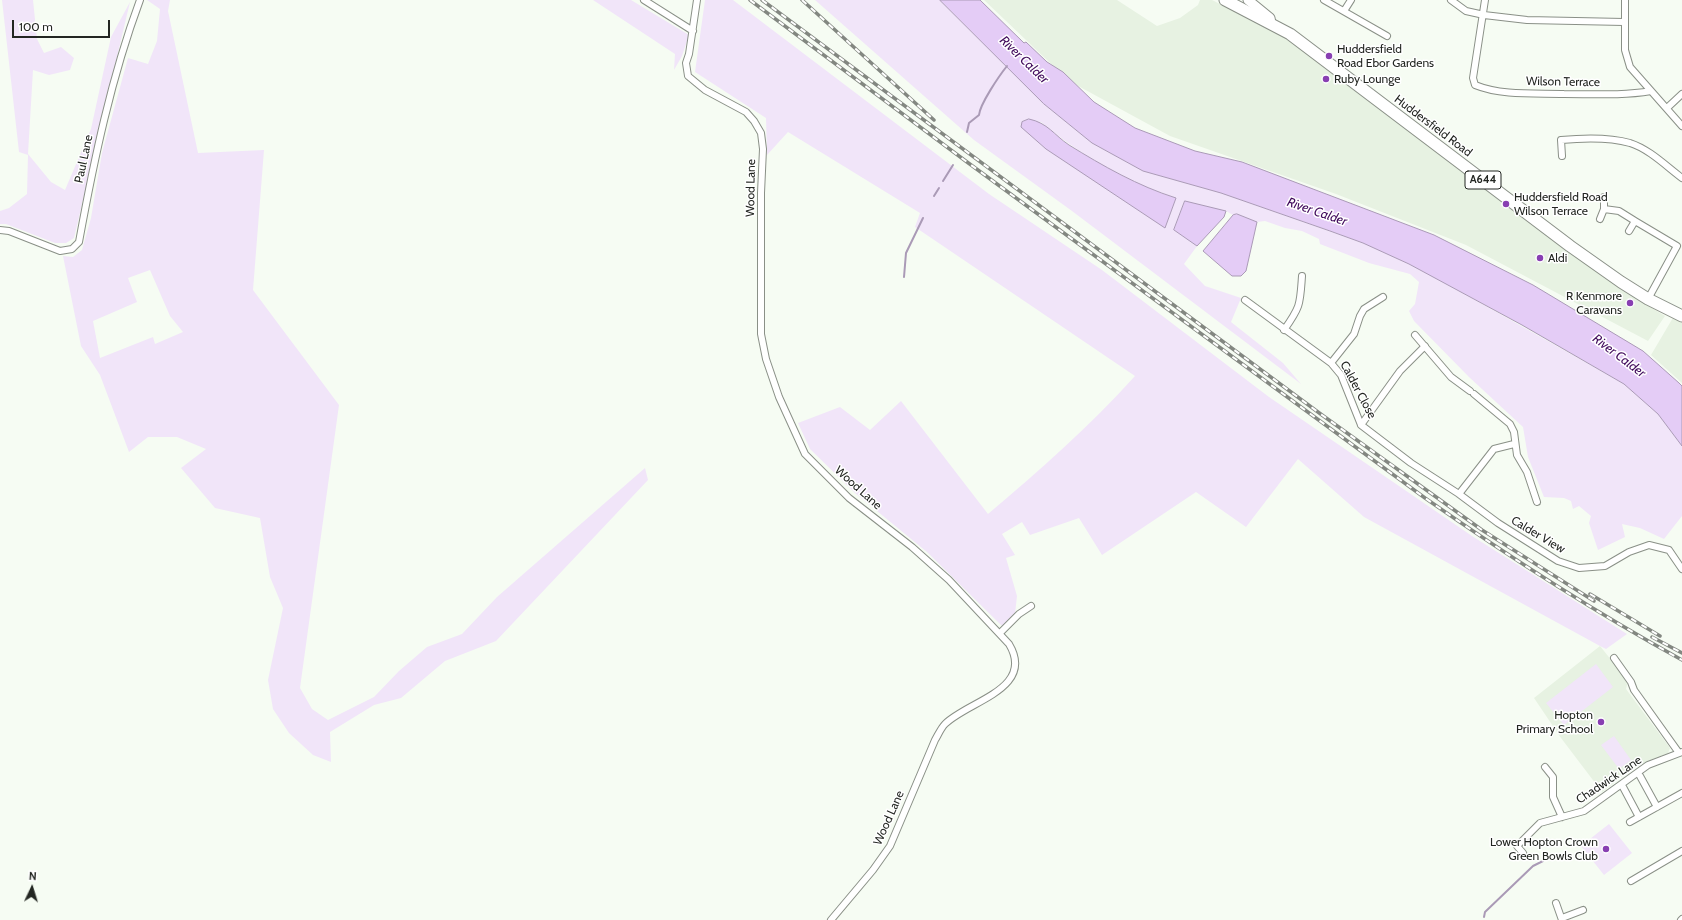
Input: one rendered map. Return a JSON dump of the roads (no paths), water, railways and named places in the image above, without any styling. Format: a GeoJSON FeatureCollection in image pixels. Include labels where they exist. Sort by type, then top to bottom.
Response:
{"type":"FeatureCollection","features":[{"type":"Feature","properties":{"kind":"highway","name":"Huddersfield Road"},"geometry":{"type":"LineString","coordinates":[[1225,0],[1271,23],[1306,46],[1570,246],[1648,299],[1682,316]]}},
{"type":"Feature","properties":{"kind":"street","name":"Paul Lane"},"geometry":{"type":"LineString","coordinates":[[0,230],[9,231],[60,251],[72,249],[79,242],[104,121],[124,43],[140,0]]}},
{"type":"Feature","properties":{"kind":"street"},"geometry":{"type":"LineString","coordinates":[[644,0],[693,31]]}},
{"type":"Feature","properties":{"kind":"street","name":"Wood Lane"},"geometry":{"type":"LineString","coordinates":[[697,0],[689,54],[686,63],[688,76],[705,90],[746,112],[754,121],[760,133],[763,149],[760,193],[761,334],[766,359],[779,397],[805,454],[849,498],[912,547],[949,580],[1000,633],[1015,653],[1017,663],[1013,676],[996,692],[945,724],[935,740],[890,846],[873,870],[831,920]]}},
{"type":"Feature","properties":{"kind":"street"},"geometry":{"type":"LineString","coordinates":[[1248,0],[1270,18],[1271,23]]}},
{"type":"Feature","properties":{"kind":"street"},"geometry":{"type":"LineString","coordinates":[[1324,0],[1387,36]]}},
{"type":"Feature","properties":{"kind":"street"},"geometry":{"type":"LineString","coordinates":[[1344,11],[1351,0]]}},
{"type":"Feature","properties":{"kind":"street"},"geometry":{"type":"LineString","coordinates":[[1451,0],[1466,11],[1484,15],[1527,20],[1624,22]]}},
{"type":"Feature","properties":{"kind":"street"},"geometry":{"type":"LineString","coordinates":[[1484,15],[1485,0]]}},
{"type":"Feature","properties":{"kind":"street"},"geometry":{"type":"LineString","coordinates":[[1625,0],[1625,50],[1630,67],[1682,126]]}},
{"type":"Feature","properties":{"kind":"street","name":"Wilson Terrace"},"geometry":{"type":"LineString","coordinates":[[1484,15],[1473,78],[1475,85],[1487,90],[1538,93],[1630,95],[1651,91]]}},
{"type":"Feature","properties":{"kind":"street"},"geometry":{"type":"LineString","coordinates":[[1667,108],[1682,94]]}},
{"type":"Feature","properties":{"kind":"street"},"geometry":{"type":"LineString","coordinates":[[1562,156],[1561,140],[1601,140],[1630,144],[1647,152],[1682,178]]}},
{"type":"Feature","properties":{"kind":"street"},"geometry":{"type":"LineString","coordinates":[[1600,219],[1604,209],[1604,197]]}},
{"type":"Feature","properties":{"kind":"street"},"geometry":{"type":"LineString","coordinates":[[1604,209],[1619,211],[1679,247],[1648,299]]}},
{"type":"Feature","properties":{"kind":"street"},"geometry":{"type":"LineString","coordinates":[[1629,231],[1635,221]]}},
{"type":"Feature","properties":{"kind":"street"},"geometry":{"type":"LineString","coordinates":[[1284,330],[1300,304],[1302,276]]}},
{"type":"Feature","properties":{"kind":"street"},"geometry":{"type":"LineString","coordinates":[[1332,362],[1354,334],[1364,309],[1383,297]]}},
{"type":"Feature","properties":{"kind":"street","name":"Calder Close"},"geometry":{"type":"LineString","coordinates":[[1246,300],[1284,330],[1332,362],[1341,375],[1361,425],[1430,476]]}},
{"type":"Feature","properties":{"kind":"street"},"geometry":{"type":"LineString","coordinates":[[1415,335],[1451,377],[1510,424],[1514,432],[1514,444],[1538,502]]}},
{"type":"Feature","properties":{"kind":"street"},"geometry":{"type":"LineString","coordinates":[[1361,425],[1400,371],[1425,346]]}},
{"type":"Feature","properties":{"kind":"street"},"geometry":{"type":"LineString","coordinates":[[1459,494],[1494,449],[1514,444]]}},
{"type":"Feature","properties":{"kind":"street","name":"Calder View"},"geometry":{"type":"LineString","coordinates":[[1430,476],[1459,494],[1498,523],[1558,561],[1579,568],[1605,566],[1629,552],[1649,545],[1669,550],[1682,569]]}},
{"type":"Feature","properties":{"kind":"street"},"geometry":{"type":"LineString","coordinates":[[1000,633],[1019,614],[1031,606]]}},
{"type":"Feature","properties":{"kind":"street"},"geometry":{"type":"LineString","coordinates":[[1614,658],[1631,682],[1634,690],[1680,752]]}},
{"type":"Feature","properties":{"kind":"street","name":"Chadwick Lane"},"geometry":{"type":"LineString","coordinates":[[1522,853],[1517,846],[1529,832],[1540,823],[1584,811],[1648,765],[1680,752]]}},
{"type":"Feature","properties":{"kind":"street"},"geometry":{"type":"LineString","coordinates":[[1545,767],[1553,777],[1553,797],[1562,817]]}},
{"type":"Feature","properties":{"kind":"street"},"geometry":{"type":"LineString","coordinates":[[1640,776],[1657,807]]}},
{"type":"Feature","properties":{"kind":"street"},"geometry":{"type":"LineString","coordinates":[[1623,787],[1639,817]]}},
{"type":"Feature","properties":{"kind":"street"},"geometry":{"type":"LineString","coordinates":[[1630,822],[1682,793]]}},
{"type":"Feature","properties":{"kind":"street"},"geometry":{"type":"LineString","coordinates":[[1631,881],[1682,852]]}},
{"type":"Feature","properties":{"kind":"street"},"geometry":{"type":"LineString","coordinates":[[1556,903],[1562,919],[1583,910]]}},
{"type":"Feature","properties":{"kind":"water","name":"River Calder"},"geometry":{"type":"Polygon","coordinates":[[[940,0],[980,0],[1024,43],[1026,42],[1047,62],[1063,72],[1094,102],[1135,128],[1195,151],[1242,162],[1434,235],[1533,285],[1643,351],[1682,386],[1682,446],[1658,414],[1624,384],[1522,325],[1409,264],[1363,243],[1330,231],[1221,193],[1143,171],[1092,143],[1044,104],[940,0]]]}},
{"type":"Feature","properties":{"kind":"water"},"geometry":{"type":"Polygon","coordinates":[[[1029,119],[1046,126],[1069,145],[1108,168],[1148,188],[1176,198],[1165,228],[1046,149],[1021,127],[1022,122],[1029,119]]]}},
{"type":"Feature","properties":{"kind":"water"},"geometry":{"type":"Polygon","coordinates":[[[1185,201],[1226,211],[1224,217],[1197,246],[1174,230],[1185,201]]]}},
{"type":"Feature","properties":{"kind":"water"},"geometry":{"type":"Polygon","coordinates":[[[1237,214],[1257,222],[1246,271],[1241,276],[1232,276],[1203,251],[1233,215],[1237,214]]]}},
{"type":"Feature","properties":{"kind":"waterway"},"geometry":{"type":"LineString","coordinates":[[967,132],[969,123],[979,115],[986,97],[1007,66]]}},
{"type":"Feature","properties":{"kind":"waterway"},"geometry":{"type":"LineString","coordinates":[[943,181],[953,165]]}},
{"type":"Feature","properties":{"kind":"waterway"},"geometry":{"type":"LineString","coordinates":[[934,196],[939,188]]}},
{"type":"Feature","properties":{"kind":"waterway"},"geometry":{"type":"LineString","coordinates":[[904,277],[906,253],[923,218]]}},
{"type":"Feature","properties":{"kind":"waterway"},"geometry":{"type":"LineString","coordinates":[[1484,917],[1485,912],[1533,866],[1543,861]]}},
{"type":"Feature","properties":{"kind":"railway"},"geometry":{"type":"LineString","coordinates":[[750,0],[967,162],[1425,498],[1551,582],[1682,660]]}},
{"type":"Feature","properties":{"kind":"railway"},"geometry":{"type":"LineString","coordinates":[[762,0],[1322,415],[1482,530],[1594,601]]}},
{"type":"Feature","properties":{"kind":"railway"},"geometry":{"type":"LineString","coordinates":[[802,0],[934,120]]}},
{"type":"Feature","properties":{"kind":"railway"},"geometry":{"type":"LineString","coordinates":[[1590,594],[1660,636]]}},
{"type":"Feature","properties":{"kind":"railway"},"geometry":{"type":"LineString","coordinates":[[1652,637],[1682,653]]}},
{"type":"Feature","properties":{"kind":"place","name":"Huddersfield Road Ebor Gardens"},"geometry":{"type":"Point","coordinates":[1329,56]}},
{"type":"Feature","properties":{"kind":"place","name":"Ruby Lounge"},"geometry":{"type":"Point","coordinates":[1326,79]}},
{"type":"Feature","properties":{"kind":"place","name":"Huddersfield Road Wilson Terrace"},"geometry":{"type":"Point","coordinates":[1506,204]}},
{"type":"Feature","properties":{"kind":"place","name":"Aldi"},"geometry":{"type":"Point","coordinates":[1540,258]}},
{"type":"Feature","properties":{"kind":"place","name":"R Kenmore Caravans"},"geometry":{"type":"Point","coordinates":[1630,303]}},
{"type":"Feature","properties":{"kind":"place","name":"Hopton Primary School"},"geometry":{"type":"Point","coordinates":[1601,722]}},
{"type":"Feature","properties":{"kind":"place","name":"Lower Hopton Crown Green Bowls Club"},"geometry":{"type":"Point","coordinates":[1606,849]}}]}
